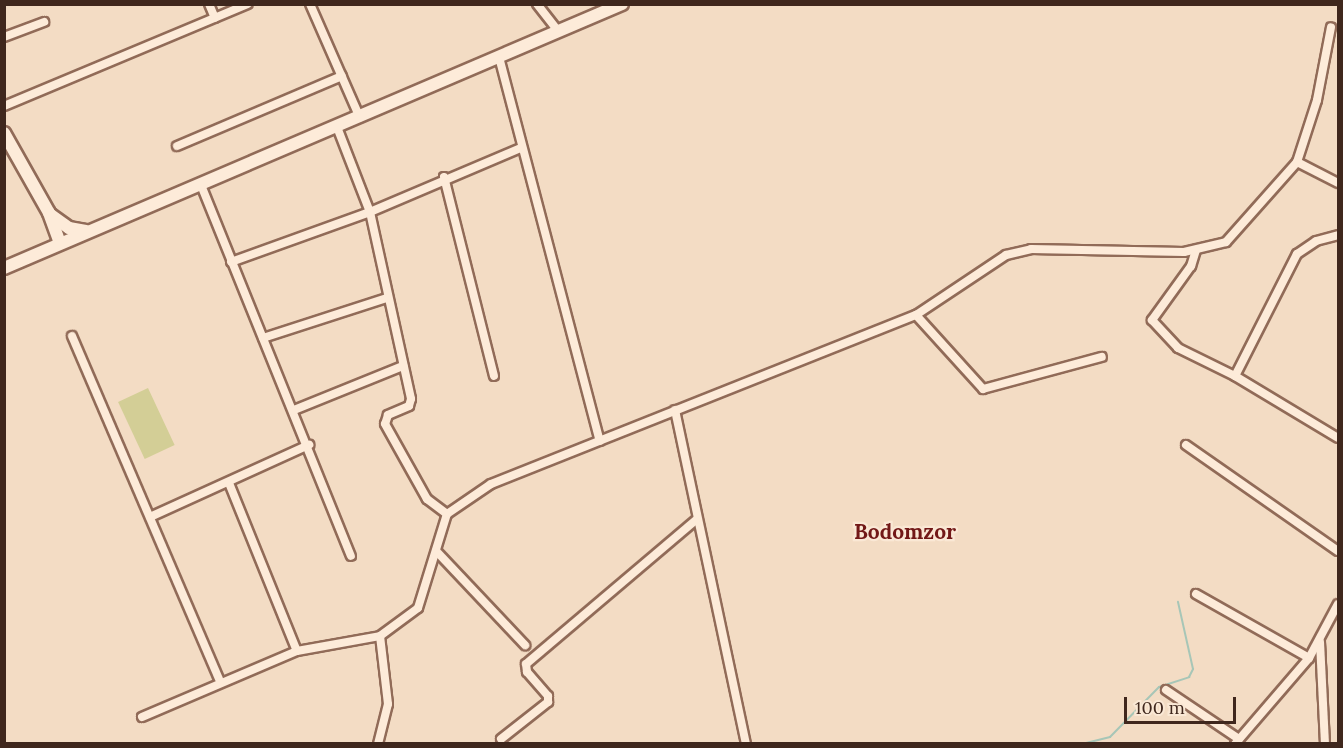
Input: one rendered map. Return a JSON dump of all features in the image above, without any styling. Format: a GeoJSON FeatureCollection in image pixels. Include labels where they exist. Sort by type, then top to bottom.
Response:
{"type":"FeatureCollection","features":[{"type":"Feature","properties":{"kind":"main road"},"geometry":{"type":"LineString","coordinates":[[4,268],[338,128],[622,4]]}},
{"type":"Feature","properties":{"kind":"main road"},"geometry":{"type":"LineString","coordinates":[[6,139],[49,213],[60,243]]}},
{"type":"Feature","properties":{"kind":"main road"},"geometry":{"type":"LineString","coordinates":[[6,139],[12,156],[60,243]]}},
{"type":"Feature","properties":{"kind":"main road"},"geometry":{"type":"LineString","coordinates":[[49,213],[69,228],[88,231]]}},
{"type":"Feature","properties":{"kind":"street"},"geometry":{"type":"LineString","coordinates":[[209,4],[215,18]]}},
{"type":"Feature","properties":{"kind":"street"},"geometry":{"type":"LineString","coordinates":[[4,106],[248,4]]}},
{"type":"Feature","properties":{"kind":"street"},"geometry":{"type":"LineString","coordinates":[[537,4],[558,31]]}},
{"type":"Feature","properties":{"kind":"street"},"geometry":{"type":"LineString","coordinates":[[312,5],[360,118]]}},
{"type":"Feature","properties":{"kind":"street"},"geometry":{"type":"LineString","coordinates":[[4,37],[44,22]]}},
{"type":"Feature","properties":{"kind":"street"},"geometry":{"type":"LineString","coordinates":[[142,717],[297,651],[380,636],[418,608],[438,552],[447,514],[490,484],[916,315],[1006,255],[1019,250],[1196,250],[1226,242],[1297,162],[1317,100],[1331,27]]}},
{"type":"Feature","properties":{"kind":"street"},"geometry":{"type":"LineString","coordinates":[[499,57],[521,148],[600,441]]}},
{"type":"Feature","properties":{"kind":"street"},"geometry":{"type":"LineString","coordinates":[[177,146],[342,76]]}},
{"type":"Feature","properties":{"kind":"street"},"geometry":{"type":"LineString","coordinates":[[338,128],[370,212],[411,402],[388,415],[385,424],[427,499],[447,514]]}},
{"type":"Feature","properties":{"kind":"street"},"geometry":{"type":"LineString","coordinates":[[231,262],[370,212],[444,177],[521,148]]}},
{"type":"Feature","properties":{"kind":"street"},"geometry":{"type":"LineString","coordinates":[[1297,162],[1338,183]]}},
{"type":"Feature","properties":{"kind":"street"},"geometry":{"type":"LineString","coordinates":[[444,177],[494,376]]}},
{"type":"Feature","properties":{"kind":"street"},"geometry":{"type":"LineString","coordinates":[[201,186],[309,445],[351,556]]}},
{"type":"Feature","properties":{"kind":"street"},"geometry":{"type":"LineString","coordinates":[[1235,376],[1297,254],[1316,241],[1338,235]]}},
{"type":"Feature","properties":{"kind":"street"},"geometry":{"type":"LineString","coordinates":[[1196,250],[1191,266],[1152,320],[1178,348],[1235,376],[1338,438]]}},
{"type":"Feature","properties":{"kind":"street"},"geometry":{"type":"LineString","coordinates":[[263,338],[387,298]]}},
{"type":"Feature","properties":{"kind":"street"},"geometry":{"type":"LineString","coordinates":[[916,315],[983,389],[1102,357]]}},
{"type":"Feature","properties":{"kind":"street"},"geometry":{"type":"LineString","coordinates":[[72,336],[220,682]]}},
{"type":"Feature","properties":{"kind":"street"},"geometry":{"type":"LineString","coordinates":[[294,410],[403,366]]}},
{"type":"Feature","properties":{"kind":"street"},"geometry":{"type":"LineString","coordinates":[[675,410],[696,520],[746,744]]}},
{"type":"Feature","properties":{"kind":"street"},"geometry":{"type":"LineString","coordinates":[[150,517],[309,445]]}},
{"type":"Feature","properties":{"kind":"street"},"geometry":{"type":"LineString","coordinates":[[1186,445],[1338,551]]}},
{"type":"Feature","properties":{"kind":"street"},"geometry":{"type":"LineString","coordinates":[[229,483],[297,651]]}},
{"type":"Feature","properties":{"kind":"street"},"geometry":{"type":"LineString","coordinates":[[501,739],[549,700],[527,672],[526,664],[696,520]]}},
{"type":"Feature","properties":{"kind":"street"},"geometry":{"type":"LineString","coordinates":[[438,552],[525,645]]}},
{"type":"Feature","properties":{"kind":"street"},"geometry":{"type":"LineString","coordinates":[[1196,594],[1308,658]]}},
{"type":"Feature","properties":{"kind":"street"},"geometry":{"type":"LineString","coordinates":[[1166,690],[1237,741],[1308,658],[1320,641],[1338,604]]}},
{"type":"Feature","properties":{"kind":"street"},"geometry":{"type":"LineString","coordinates":[[378,744],[388,704],[380,636]]}},
{"type":"Feature","properties":{"kind":"street"},"geometry":{"type":"LineString","coordinates":[[1320,641],[1325,744]]}},
{"type":"Feature","properties":{"kind":"shaded area"},"geometry":{"type":"Polygon","coordinates":[[[148,388],[175,445],[145,459],[118,402],[148,388]]]}},
{"type":"Feature","properties":{"kind":"waterway"},"geometry":{"type":"LineString","coordinates":[[1082,744],[1110,737],[1159,687],[1189,677],[1193,669],[1178,602]]}},
{"type":"Feature","properties":{"kind":"district","name":"Bodomzor"},"geometry":{"type":"Point","coordinates":[905,532]}}]}
